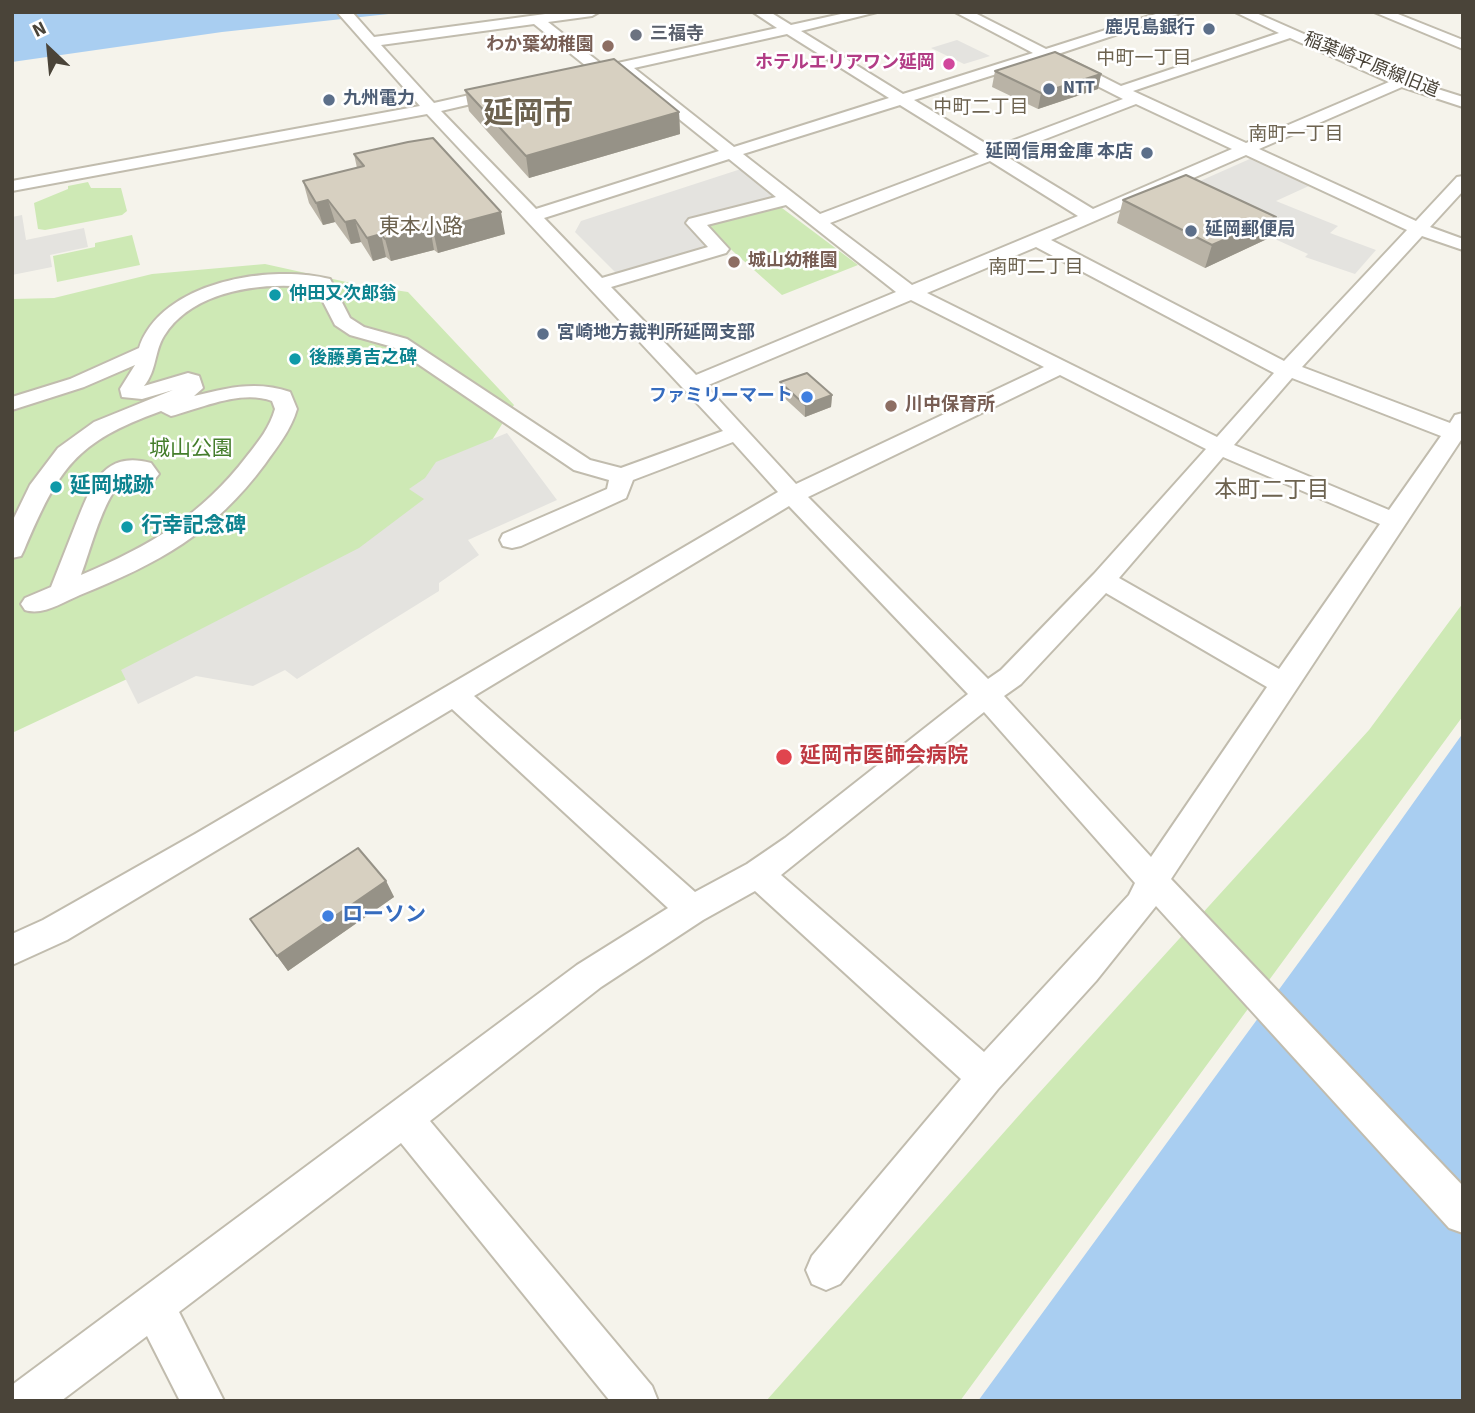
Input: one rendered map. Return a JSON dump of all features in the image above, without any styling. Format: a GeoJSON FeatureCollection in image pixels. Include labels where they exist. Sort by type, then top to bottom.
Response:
{"type":"FeatureCollection","features":[{"type":"Feature","properties":{"kind":"street"},"geometry":{"type":"LineString","coordinates":[[344,12],[693,384],[792,495],[986,695],[1152,880],[1463,1214]]}},
{"type":"Feature","properties":{"kind":"street"},"geometry":{"type":"LineString","coordinates":[[365,36],[537,20],[592,12]]}},
{"type":"Feature","properties":{"kind":"street"},"geometry":{"type":"LineString","coordinates":[[761,12],[1091,216]]}},
{"type":"Feature","properties":{"kind":"street"},"geometry":{"type":"LineString","coordinates":[[537,20],[594,72],[870,12]]}},
{"type":"Feature","properties":{"kind":"street"},"geometry":{"type":"LineString","coordinates":[[962,12],[1136,99],[1417,229],[1463,245]]}},
{"type":"Feature","properties":{"kind":"street"},"geometry":{"type":"LineString","coordinates":[[533,216],[1177,12]]}},
{"type":"Feature","properties":{"kind":"street","name":"稲葉崎平原線旧道"},"geometry":{"type":"LineString","coordinates":[[1242,12],[1401,82],[1463,102]]}},
{"type":"Feature","properties":{"kind":"street"},"geometry":{"type":"LineString","coordinates":[[1381,12],[1463,45]]}},
{"type":"Feature","properties":{"kind":"street"},"geometry":{"type":"LineString","coordinates":[[1119,91],[1290,34]]}},
{"type":"Feature","properties":{"kind":"street"},"geometry":{"type":"LineString","coordinates":[[622,66],[900,287],[1221,448],[1393,521]]}},
{"type":"Feature","properties":{"kind":"street"},"geometry":{"type":"LineString","coordinates":[[693,384],[1037,240],[1401,82]]}},
{"type":"Feature","properties":{"kind":"street"},"geometry":{"type":"LineString","coordinates":[[12,186],[432,108],[519,89]]}},
{"type":"Feature","properties":{"kind":"street"},"geometry":{"type":"LineString","coordinates":[[816,222],[1136,99]]}},
{"type":"Feature","properties":{"kind":"street"},"geometry":{"type":"LineString","coordinates":[[26,1401],[589,976],[692,910],[758,874],[796,847],[1011,677],[1463,181]]}},
{"type":"Feature","properties":{"kind":"street"},"geometry":{"type":"LineString","coordinates":[[599,285],[720,249],[695,223],[788,199]]}},
{"type":"Feature","properties":{"kind":"street"},"geometry":{"type":"LineString","coordinates":[[826,1270],[985,1077],[1140,905],[1152,880],[1458,427],[1288,370],[1037,240]]}},
{"type":"Feature","properties":{"kind":"street"},"geometry":{"type":"LineString","coordinates":[[12,550],[52,467],[61,455],[89,433],[127,415],[179,397],[192,388],[192,380],[188,379],[142,393],[130,392],[143,372],[146,352],[156,333],[175,314],[218,290],[257,281],[304,280],[323,283],[342,321],[357,331],[400,343],[582,465],[622,476],[738,433]]}},
{"type":"Feature","properties":{"kind":"street"},"geometry":{"type":"LineString","coordinates":[[12,404],[77,383],[146,352]]}},
{"type":"Feature","properties":{"kind":"street"},"geometry":{"type":"LineString","coordinates":[[12,950],[55,930],[206,843],[769,506],[1059,368]]}},
{"type":"Feature","properties":{"kind":"street"},"geometry":{"type":"LineString","coordinates":[[34,604],[152,551],[217,507],[260,455],[278,428],[286,409],[282,397],[266,391],[235,393],[89,433]]}},
{"type":"Feature","properties":{"kind":"street"},"geometry":{"type":"LineString","coordinates":[[62,592],[103,485],[121,469],[136,466],[143,468],[147,474]]}},
{"type":"Feature","properties":{"kind":"street"},"geometry":{"type":"LineString","coordinates":[[512,540],[618,493],[622,476]]}},
{"type":"Feature","properties":{"kind":"street"},"geometry":{"type":"LineString","coordinates":[[1102,580],[1283,684]]}},
{"type":"Feature","properties":{"kind":"street"},"geometry":{"type":"LineString","coordinates":[[455,695],[692,910]]}},
{"type":"Feature","properties":{"kind":"street"},"geometry":{"type":"LineString","coordinates":[[758,874],[985,1077]]}},
{"type":"Feature","properties":{"kind":"street"},"geometry":{"type":"LineString","coordinates":[[404,1118],[637,1401]]}},
{"type":"Feature","properties":{"kind":"street"},"geometry":{"type":"LineString","coordinates":[[153,1305],[203,1401]]}},
{"type":"Feature","properties":{"kind":"green space"},"geometry":{"type":"Polygon","coordinates":[[[88,182],[91,188],[121,188],[127,211],[122,215],[45,230],[38,229],[34,203],[68,189],[68,186],[88,182]]]}},
{"type":"Feature","properties":{"kind":"green space"},"geometry":{"type":"Polygon","coordinates":[[[778,205],[858,265],[782,295],[726,245],[708,224],[778,205]]]}},
{"type":"Feature","properties":{"kind":"green space"},"geometry":{"type":"Polygon","coordinates":[[[132,235],[140,265],[57,282],[53,256],[132,235]]]}},
{"type":"Feature","properties":{"kind":"green space","name":"城山公園"},"geometry":{"type":"Polygon","coordinates":[[[265,264],[360,285],[408,292],[514,405],[472,472],[375,552],[238,627],[12,733],[12,299],[54,298],[152,274],[265,264]]]}},
{"type":"Feature","properties":{"kind":"green space"},"geometry":{"type":"Polygon","coordinates":[[[1463,603],[1463,716],[960,1401],[766,1401],[1029,1104],[1369,730],[1463,603]]]}},
{"type":"Feature","properties":{"kind":"shaded area"},"geometry":{"type":"Polygon","coordinates":[[[957,40],[990,56],[964,64],[931,48],[957,40]]]}},
{"type":"Feature","properties":{"kind":"shaded area"},"geometry":{"type":"Polygon","coordinates":[[[1252,158],[1311,185],[1276,201],[1338,226],[1330,233],[1376,250],[1355,274],[1305,257],[1308,254],[1173,193],[1252,158]]]}},
{"type":"Feature","properties":{"kind":"shaded area"},"geometry":{"type":"Polygon","coordinates":[[[741,169],[777,199],[692,222],[714,247],[619,276],[575,232],[581,221],[741,169]]]}},
{"type":"Feature","properties":{"kind":"shaded area"},"geometry":{"type":"Polygon","coordinates":[[[22,215],[26,240],[84,228],[88,247],[50,255],[52,267],[12,275],[12,217],[22,215]]]}},
{"type":"Feature","properties":{"kind":"shaded area"},"geometry":{"type":"Polygon","coordinates":[[[507,433],[557,500],[468,540],[479,555],[439,583],[439,591],[297,679],[285,670],[253,686],[196,676],[138,704],[121,670],[359,548],[424,499],[409,489],[425,478],[436,462],[507,433]]]}},
{"type":"Feature","properties":{"kind":"water"},"geometry":{"type":"Polygon","coordinates":[[[12,12],[407,12],[222,32],[12,62],[12,12]]]}},
{"type":"Feature","properties":{"kind":"water"},"geometry":{"type":"Polygon","coordinates":[[[1463,733],[1463,1401],[978,1401],[1332,917],[1463,733]]]}},
{"type":"Feature","properties":{"kind":"building"},"geometry":{"type":"Polygon","coordinates":[[[1055,52],[1101,74],[1041,93],[995,71],[1055,52]]]}},
{"type":"Feature","properties":{"kind":"building"},"geometry":{"type":"Polygon","coordinates":[[[614,59],[679,112],[526,156],[465,90],[614,59]]]}},
{"type":"Feature","properties":{"kind":"building"},"geometry":{"type":"Polygon","coordinates":[[[433,138],[501,212],[433,230],[430,227],[385,239],[381,234],[367,238],[355,220],[345,222],[328,200],[316,203],[303,181],[364,166],[354,154],[433,138]]]}},
{"type":"Feature","properties":{"kind":"building"},"geometry":{"type":"Polygon","coordinates":[[[1186,175],[1276,217],[1212,245],[1123,200],[1186,175]]]}},
{"type":"Feature","properties":{"kind":"building"},"geometry":{"type":"Polygon","coordinates":[[[807,373],[832,395],[805,405],[780,382],[807,373]]]}},
{"type":"Feature","properties":{"kind":"building"},"geometry":{"type":"Polygon","coordinates":[[[358,848],[386,881],[277,956],[250,919],[358,848]]]}},
{"type":"Feature","properties":{"kind":"place","name":"鹿児島銀行"},"geometry":{"type":"Point","coordinates":[1209,29]}},
{"type":"Feature","properties":{"kind":"place","name":"三福寺"},"geometry":{"type":"Point","coordinates":[636,35]}},
{"type":"Feature","properties":{"kind":"place","name":"わか葉幼稚園"},"geometry":{"type":"Point","coordinates":[608,46]}},
{"type":"Feature","properties":{"kind":"place","name":"ホテルエリアワン延岡"},"geometry":{"type":"Point","coordinates":[949,64]}},
{"type":"Feature","properties":{"kind":"place","name":"NTT"},"geometry":{"type":"Point","coordinates":[1049,89]}},
{"type":"Feature","properties":{"kind":"place","name":"九州電力"},"geometry":{"type":"Point","coordinates":[329,100]}},
{"type":"Feature","properties":{"kind":"place","name":"延岡信用金庫 本店"},"geometry":{"type":"Point","coordinates":[1147,153]}},
{"type":"Feature","properties":{"kind":"place","name":"延岡郵便局"},"geometry":{"type":"Point","coordinates":[1191,231]}},
{"type":"Feature","properties":{"kind":"place","name":"城山幼稚園"},"geometry":{"type":"Point","coordinates":[734,262]}},
{"type":"Feature","properties":{"kind":"place","name":"仲田又次郎翁"},"geometry":{"type":"Point","coordinates":[275,295]}},
{"type":"Feature","properties":{"kind":"place","name":"宮崎地方裁判所延岡支部"},"geometry":{"type":"Point","coordinates":[543,334]}},
{"type":"Feature","properties":{"kind":"place","name":"後藤勇吉之碑"},"geometry":{"type":"Point","coordinates":[295,359]}},
{"type":"Feature","properties":{"kind":"place","name":"ファミリーマート"},"geometry":{"type":"Point","coordinates":[807,397]}},
{"type":"Feature","properties":{"kind":"place","name":"川中保育所"},"geometry":{"type":"Point","coordinates":[891,406]}},
{"type":"Feature","properties":{"kind":"place","name":"延岡城跡"},"geometry":{"type":"Point","coordinates":[56,487]}},
{"type":"Feature","properties":{"kind":"place","name":"行幸記念碑"},"geometry":{"type":"Point","coordinates":[127,527]}},
{"type":"Feature","properties":{"kind":"place","name":"延岡市医師会病院"},"geometry":{"type":"Point","coordinates":[784,757]}},
{"type":"Feature","properties":{"kind":"place","name":"ローソン"},"geometry":{"type":"Point","coordinates":[328,916]}},
{"type":"Feature","properties":{"kind":"district","name":"中町一丁目"},"geometry":{"type":"Point","coordinates":[1144,60]}},
{"type":"Feature","properties":{"kind":"district","name":"中町二丁目"},"geometry":{"type":"Point","coordinates":[981,109]}},
{"type":"Feature","properties":{"kind":"district","name":"延岡市"},"geometry":{"type":"Point","coordinates":[528,116]}},
{"type":"Feature","properties":{"kind":"district","name":"南町一丁目"},"geometry":{"type":"Point","coordinates":[1296,136]}},
{"type":"Feature","properties":{"kind":"district","name":"東本小路"},"geometry":{"type":"Point","coordinates":[421,228]}},
{"type":"Feature","properties":{"kind":"district","name":"南町二丁目"},"geometry":{"type":"Point","coordinates":[1036,269]}},
{"type":"Feature","properties":{"kind":"district","name":"本町二丁目"},"geometry":{"type":"Point","coordinates":[1272,492]}}]}
